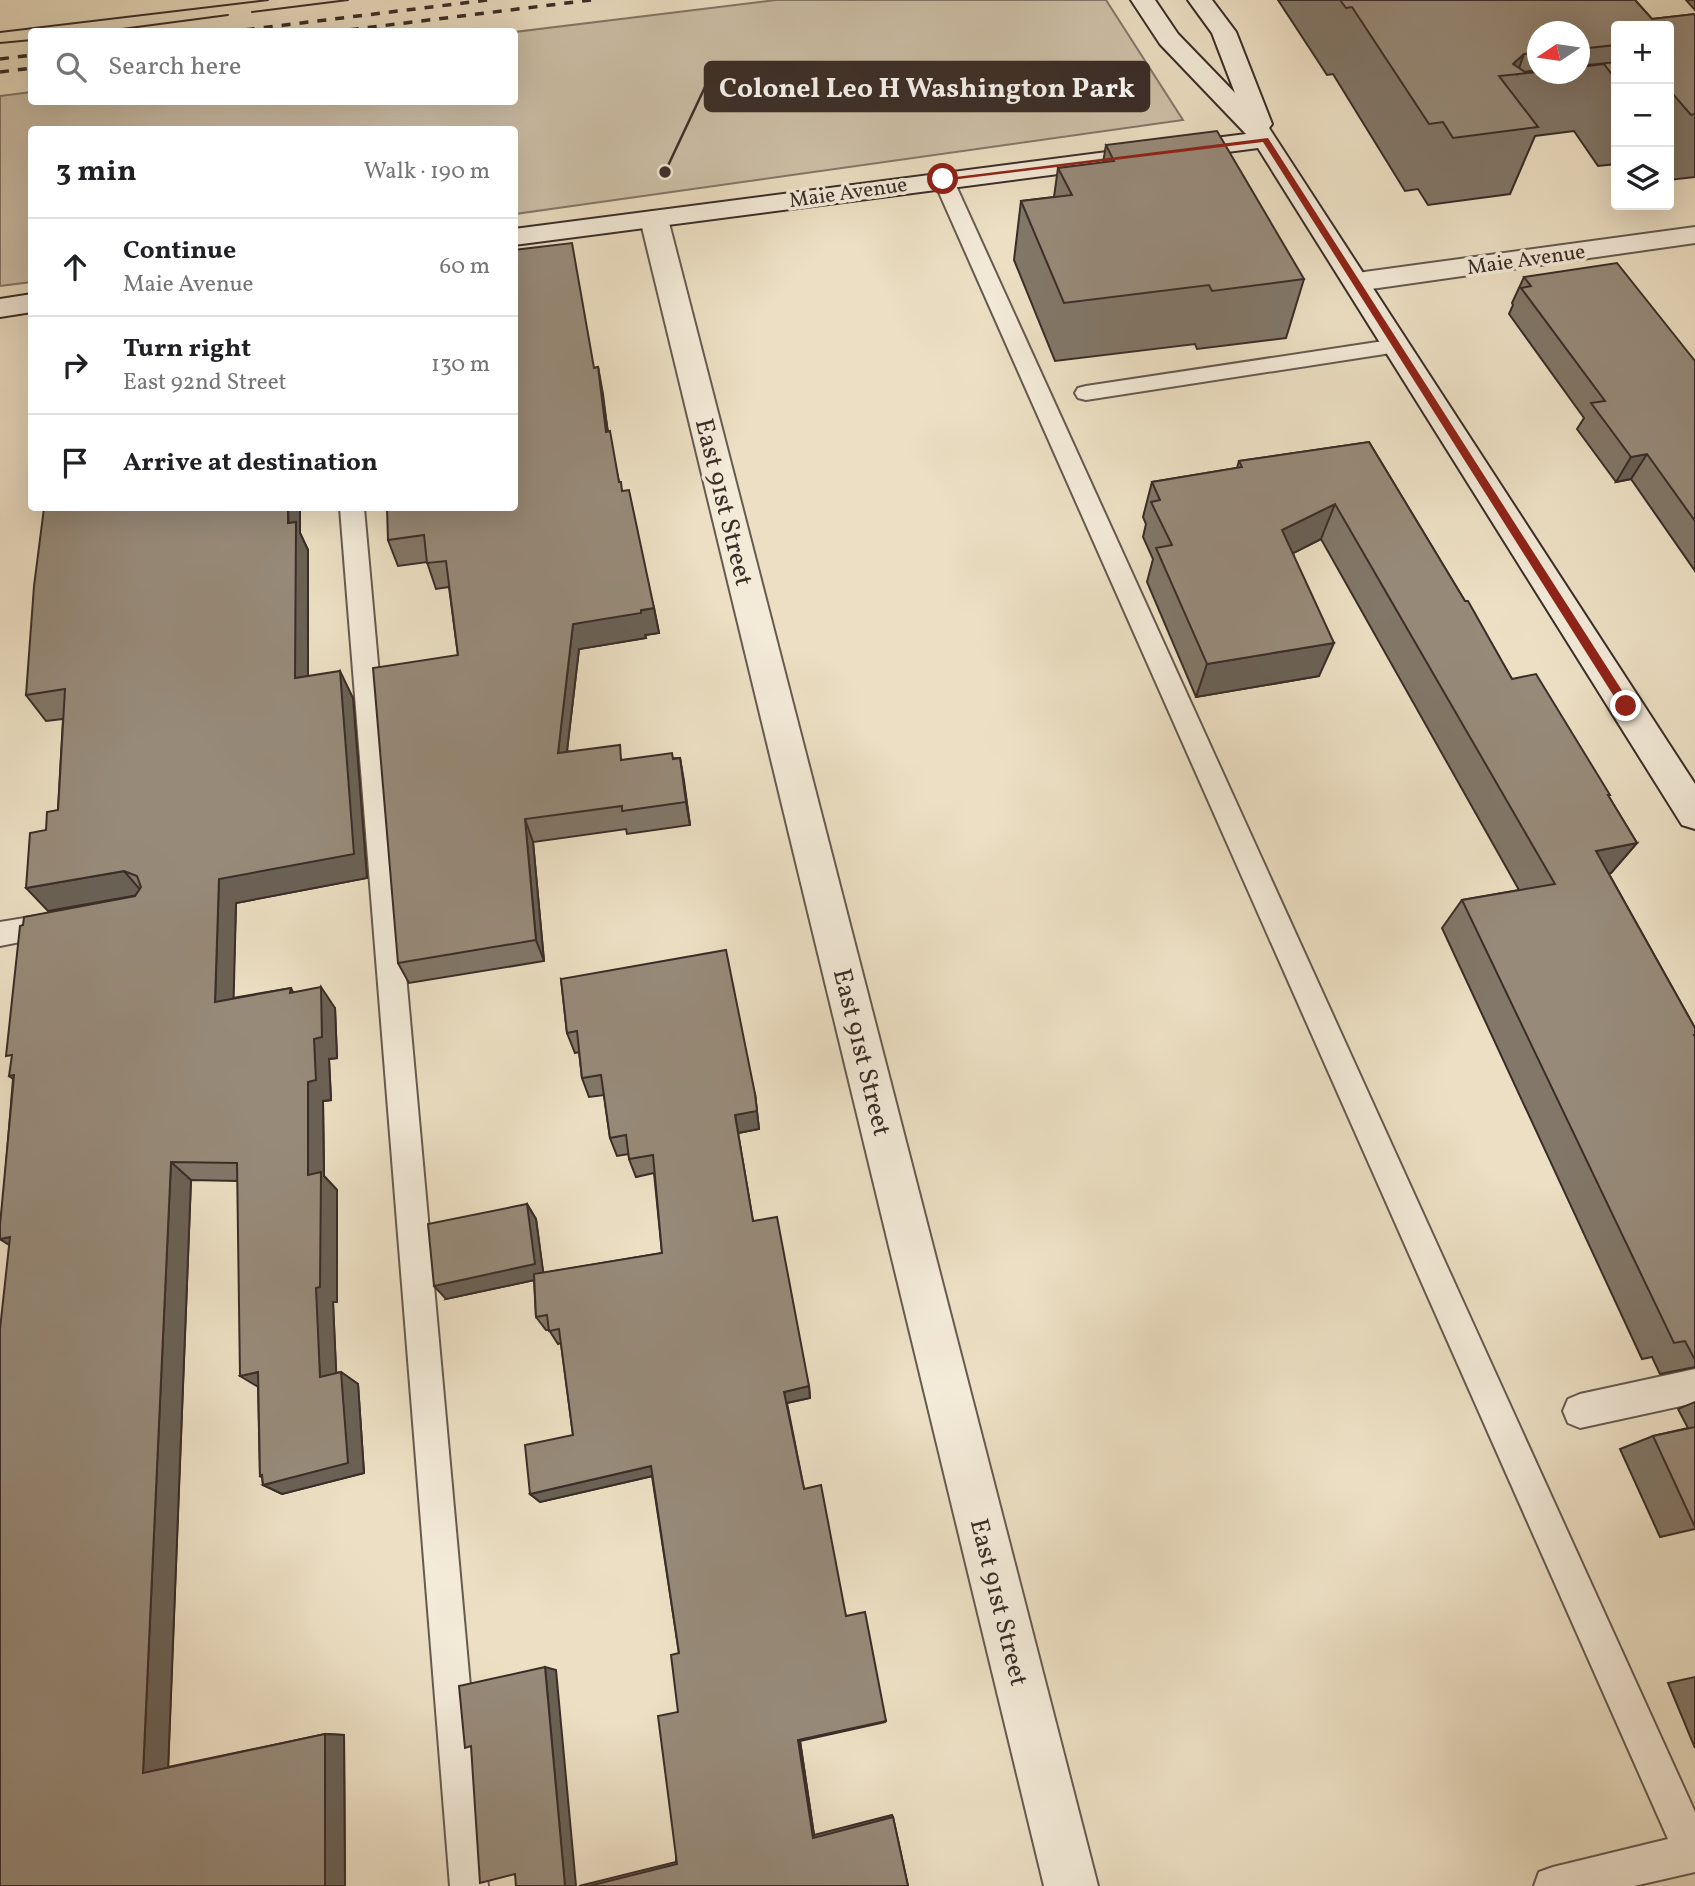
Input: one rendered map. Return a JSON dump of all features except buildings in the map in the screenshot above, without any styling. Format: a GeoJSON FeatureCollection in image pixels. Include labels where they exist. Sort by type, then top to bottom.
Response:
{"type":"FeatureCollection","features":[{"type":"Feature","properties":{"kind":"street"},"geometry":{"type":"LineString","coordinates":[[1143,0],[1169,39],[1265,139],[1695,814]]}},
{"type":"Feature","properties":{"kind":"street"},"geometry":{"type":"LineString","coordinates":[[1200,0],[1224,32],[1265,139]]}},
{"type":"Feature","properties":{"kind":"street","name":"Maie Avenue"},"geometry":{"type":"LineString","coordinates":[[518,236],[1265,139]]}},
{"type":"Feature","properties":{"kind":"street","name":"East 91st Street"},"geometry":{"type":"LineString","coordinates":[[654,219],[1071,1886]]}},
{"type":"Feature","properties":{"kind":"street","name":"Maie Avenue"},"geometry":{"type":"LineString","coordinates":[[1357,282],[1693,239]]}},
{"type":"Feature","properties":{"kind":"street"},"geometry":{"type":"LineString","coordinates":[[0,308],[28,304]]}},
{"type":"Feature","properties":{"kind":"lane"},"geometry":{"type":"LineString","coordinates":[[943,179],[1695,1853],[1553,1886]]}},
{"type":"Feature","properties":{"kind":"lane"},"geometry":{"type":"LineString","coordinates":[[1086,393],[1397,346]]}},
{"type":"Feature","properties":{"kind":"lane"},"geometry":{"type":"LineString","coordinates":[[352,511],[469,1886]]}},
{"type":"Feature","properties":{"kind":"lane"},"geometry":{"type":"LineString","coordinates":[[0,934],[79,921]]}},
{"type":"Feature","properties":{"kind":"lane"},"geometry":{"type":"LineString","coordinates":[[1580,1411],[1695,1386]]}},
{"type":"Feature","properties":{"kind":"shaded area"},"geometry":{"type":"Polygon","coordinates":[[[776,0],[1106,0],[1183,120],[518,214],[518,126],[28,126],[28,282],[0,286],[0,96],[28,92],[28,105],[518,105],[518,32],[776,0]]]}},
{"type":"Feature","properties":{"kind":"tram line"},"geometry":{"type":"LineString","coordinates":[[34,28],[268,0]]}},
{"type":"Feature","properties":{"kind":"tram line"},"geometry":{"type":"LineString","coordinates":[[252,12],[348,0]]}},
{"type":"Feature","properties":{"kind":"tram line"},"geometry":{"type":"LineString","coordinates":[[129,28],[228,15]]}},
{"type":"Feature","properties":{"kind":"tram line"},"geometry":{"type":"LineString","coordinates":[[0,32],[28,29]]}},
{"type":"Feature","properties":{"kind":"tram line"},"geometry":{"type":"LineString","coordinates":[[0,43],[28,40]]}},
{"type":"Feature","properties":{"kind":"railway"},"geometry":{"type":"LineString","coordinates":[[260,28],[488,0]]}},
{"type":"Feature","properties":{"kind":"railway"},"geometry":{"type":"LineString","coordinates":[[364,28],[591,0]]}},
{"type":"Feature","properties":{"kind":"railway"},"geometry":{"type":"LineString","coordinates":[[0,59],[28,56]]}},
{"type":"Feature","properties":{"kind":"railway"},"geometry":{"type":"LineString","coordinates":[[0,72],[28,68]]}},
{"type":"Feature","properties":{"kind":"place","name":"Colonel Leo H Washington Park"},"geometry":{"type":"Point","coordinates":[665,172]}},
{"type":"Feature","properties":{"kind":"route"},"geometry":{"type":"LineString","coordinates":[[943,179],[1265,139],[1626,706]]}}]}
